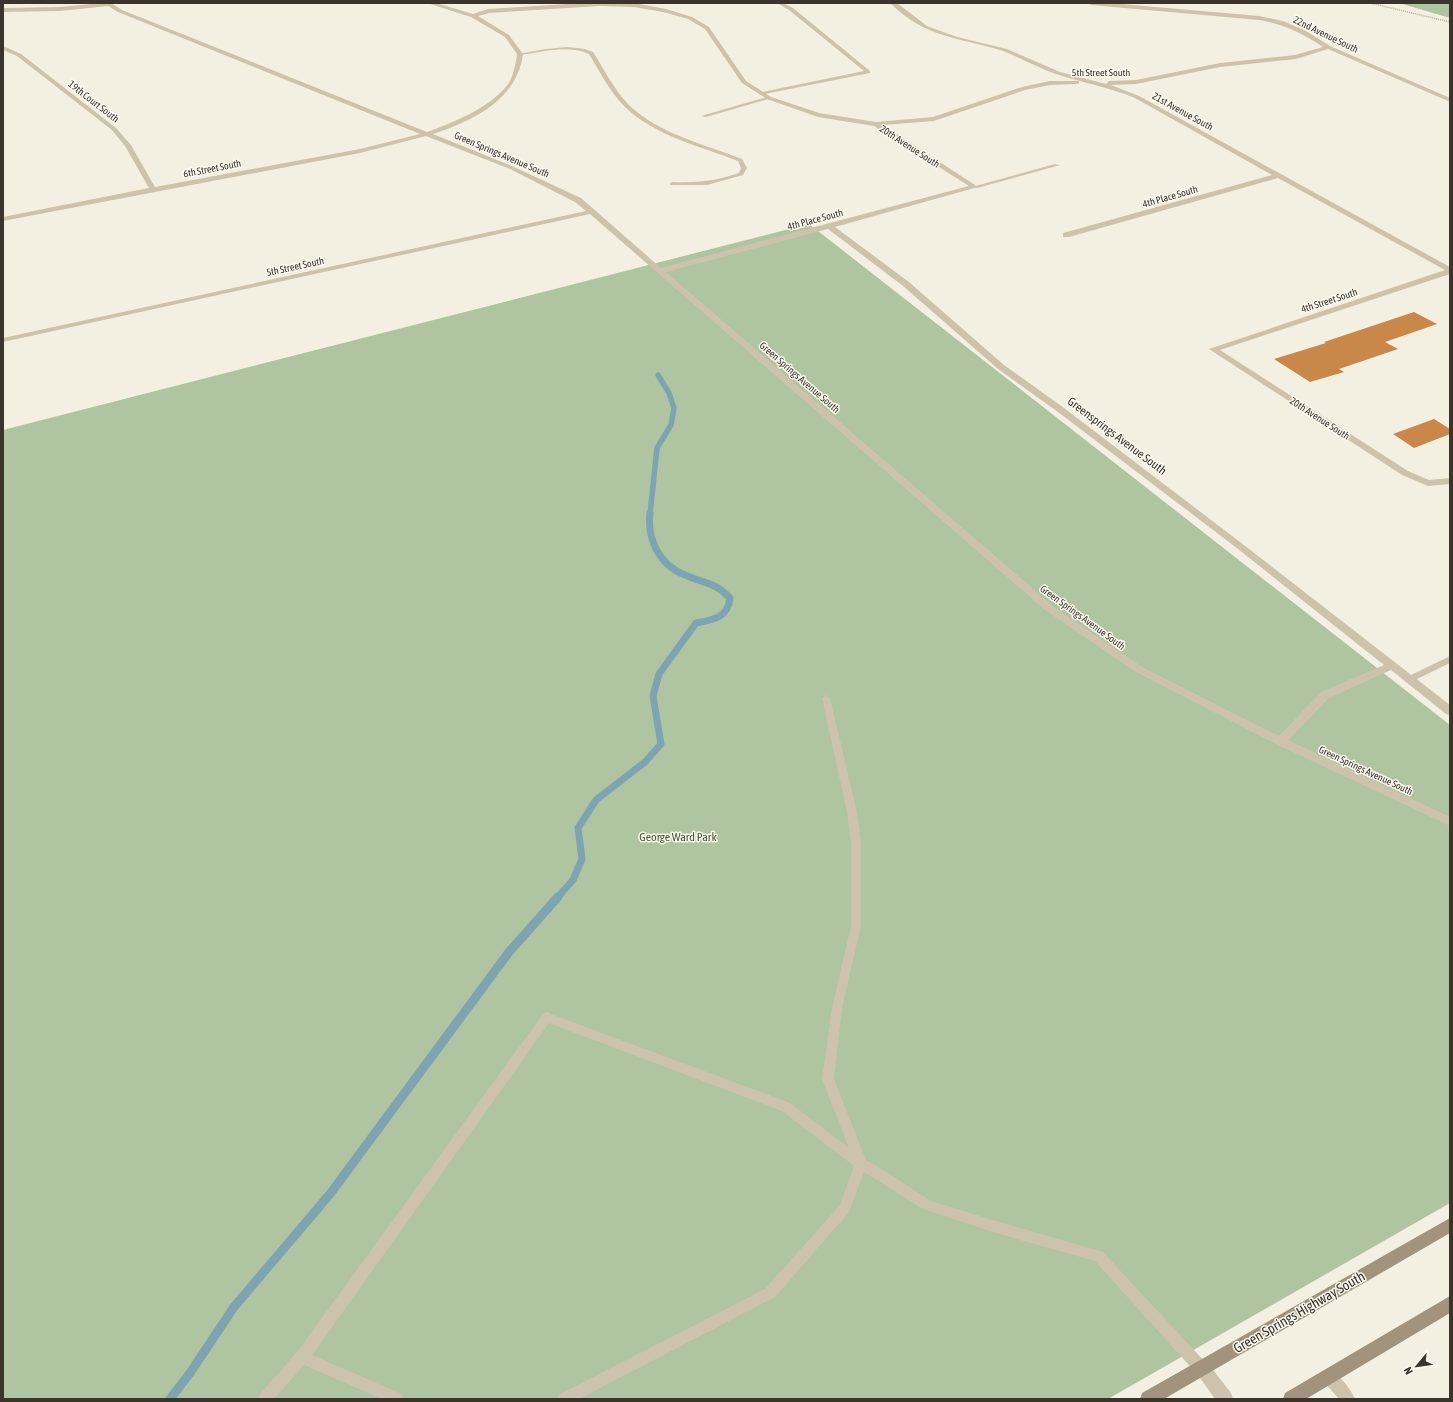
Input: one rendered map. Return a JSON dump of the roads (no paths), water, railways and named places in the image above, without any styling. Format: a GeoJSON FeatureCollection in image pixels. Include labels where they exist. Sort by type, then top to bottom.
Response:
{"type":"FeatureCollection","features":[{"type":"Feature","properties":{"kind":"main road","name":"Green Springs Highway South"},"geometry":{"type":"LineString","coordinates":[[1148,1399],[1450,1225]]}},
{"type":"Feature","properties":{"kind":"main road"},"geometry":{"type":"LineString","coordinates":[[1291,1399],[1450,1304]]}},
{"type":"Feature","properties":{"kind":"street"},"geometry":{"type":"LineString","coordinates":[[430,3],[473,16],[506,36],[520,54]]}},
{"type":"Feature","properties":{"kind":"street","name":"21st Avenue South"},"geometry":{"type":"LineString","coordinates":[[893,3],[926,27],[956,38],[1005,50],[1058,73],[1116,88],[1137,97],[1450,270]]}},
{"type":"Feature","properties":{"kind":"street","name":"22nd Avenue South"},"geometry":{"type":"LineString","coordinates":[[1091,3],[1281,22],[1304,32],[1328,47],[1450,100]]}},
{"type":"Feature","properties":{"kind":"street"},"geometry":{"type":"LineString","coordinates":[[3,10],[60,10],[108,4]]}},
{"type":"Feature","properties":{"kind":"street","name":"Green Springs Avenue South"},"geometry":{"type":"LineString","coordinates":[[108,4],[120,11],[512,168],[578,200],[1049,608],[1140,670],[1280,742],[1450,822]]}},
{"type":"Feature","properties":{"kind":"street","name":"20th Avenue South"},"geometry":{"type":"LineString","coordinates":[[473,16],[488,11],[549,4],[634,5],[664,10],[690,18],[707,28],[744,82],[762,94],[769,98],[818,115],[876,124],[975,187]]}},
{"type":"Feature","properties":{"kind":"street","name":"5th Street South"},"geometry":{"type":"LineString","coordinates":[[876,124],[934,118],[1024,88],[1050,83],[1136,82],[1220,65],[1296,57],[1328,47]]}},
{"type":"Feature","properties":{"kind":"street","name":"19th Court South"},"geometry":{"type":"LineString","coordinates":[[3,48],[19,55],[108,123],[128,145],[153,190]]}},
{"type":"Feature","properties":{"kind":"street","name":"6th Street South"},"geometry":{"type":"LineString","coordinates":[[3,219],[388,144],[424,134],[455,123],[481,110],[507,90],[519,70],[520,54]]}},
{"type":"Feature","properties":{"kind":"street","name":"4th Place South"},"geometry":{"type":"LineString","coordinates":[[1066,235],[1279,175]]}},
{"type":"Feature","properties":{"kind":"street","name":"4th Place South"},"geometry":{"type":"LineString","coordinates":[[660,271],[975,187]]}},
{"type":"Feature","properties":{"kind":"street","name":"5th Street South"},"geometry":{"type":"LineString","coordinates":[[3,340],[592,212]]}},
{"type":"Feature","properties":{"kind":"street","name":"Greensprings Avenue South"},"geometry":{"type":"LineString","coordinates":[[829,226],[906,284],[1001,367],[1061,410],[1241,547],[1390,666],[1450,711]]}},
{"type":"Feature","properties":{"kind":"street","name":"4th Street South"},"geometry":{"type":"LineString","coordinates":[[1213,349],[1450,270]]}},
{"type":"Feature","properties":{"kind":"street","name":"20th Avenue South"},"geometry":{"type":"LineString","coordinates":[[1213,349],[1405,473],[1428,483],[1450,481]]}},
{"type":"Feature","properties":{"kind":"street"},"geometry":{"type":"LineString","coordinates":[[1280,742],[1325,694],[1390,666]]}},
{"type":"Feature","properties":{"kind":"street"},"geometry":{"type":"LineString","coordinates":[[1201,1368],[1225,1399]]}},
{"type":"Feature","properties":{"kind":"lane"},"geometry":{"type":"LineString","coordinates":[[762,94],[868,72],[791,9],[779,3]]}},
{"type":"Feature","properties":{"kind":"lane"},"geometry":{"type":"LineString","coordinates":[[520,54],[575,48],[586,50],[591,53],[627,106],[655,125],[687,141],[740,160],[744,168],[741,174],[721,181],[700,185],[672,184]]}},
{"type":"Feature","properties":{"kind":"lane"},"geometry":{"type":"LineString","coordinates":[[704,116],[769,98]]}},
{"type":"Feature","properties":{"kind":"lane"},"geometry":{"type":"LineString","coordinates":[[975,187],[1057,165]]}},
{"type":"Feature","properties":{"kind":"lane"},"geometry":{"type":"LineString","coordinates":[[1408,680],[1450,659]]}},
{"type":"Feature","properties":{"kind":"lane"},"geometry":{"type":"LineString","coordinates":[[565,1399],[770,1293],[845,1208],[861,1164],[828,1079],[837,1008],[856,926],[856,843],[852,812],[826,698]]}},
{"type":"Feature","properties":{"kind":"lane"},"geometry":{"type":"LineString","coordinates":[[265,1399],[302,1357],[546,1017],[786,1107],[861,1164],[881,1175],[927,1205],[996,1227],[1099,1256],[1201,1368]]}},
{"type":"Feature","properties":{"kind":"lane"},"geometry":{"type":"LineString","coordinates":[[302,1357],[397,1399]]}},
{"type":"Feature","properties":{"kind":"lane"},"geometry":{"type":"LineString","coordinates":[[1329,1377],[1348,1399]]}},
{"type":"Feature","properties":{"kind":"waterway"},"geometry":{"type":"LineString","coordinates":[[650,514],[657,448],[671,425],[674,408],[669,393],[658,375]]}},
{"type":"Feature","properties":{"kind":"waterway"},"geometry":{"type":"LineString","coordinates":[[557,898],[573,880],[582,859],[578,828],[596,800],[645,762],[661,744],[653,696],[659,674],[696,623],[719,617],[729,605],[730,598],[719,589],[676,571],[668,565],[662,558],[653,541],[650,514]]}},
{"type":"Feature","properties":{"kind":"waterway"},"geometry":{"type":"LineString","coordinates":[[170,1399],[190,1373],[234,1307],[330,1194],[509,952],[558,897]]}},
{"type":"Feature","properties":{"kind":"park label","name":"George Ward Park"},"geometry":{"type":"Point","coordinates":[678,837]}}]}
